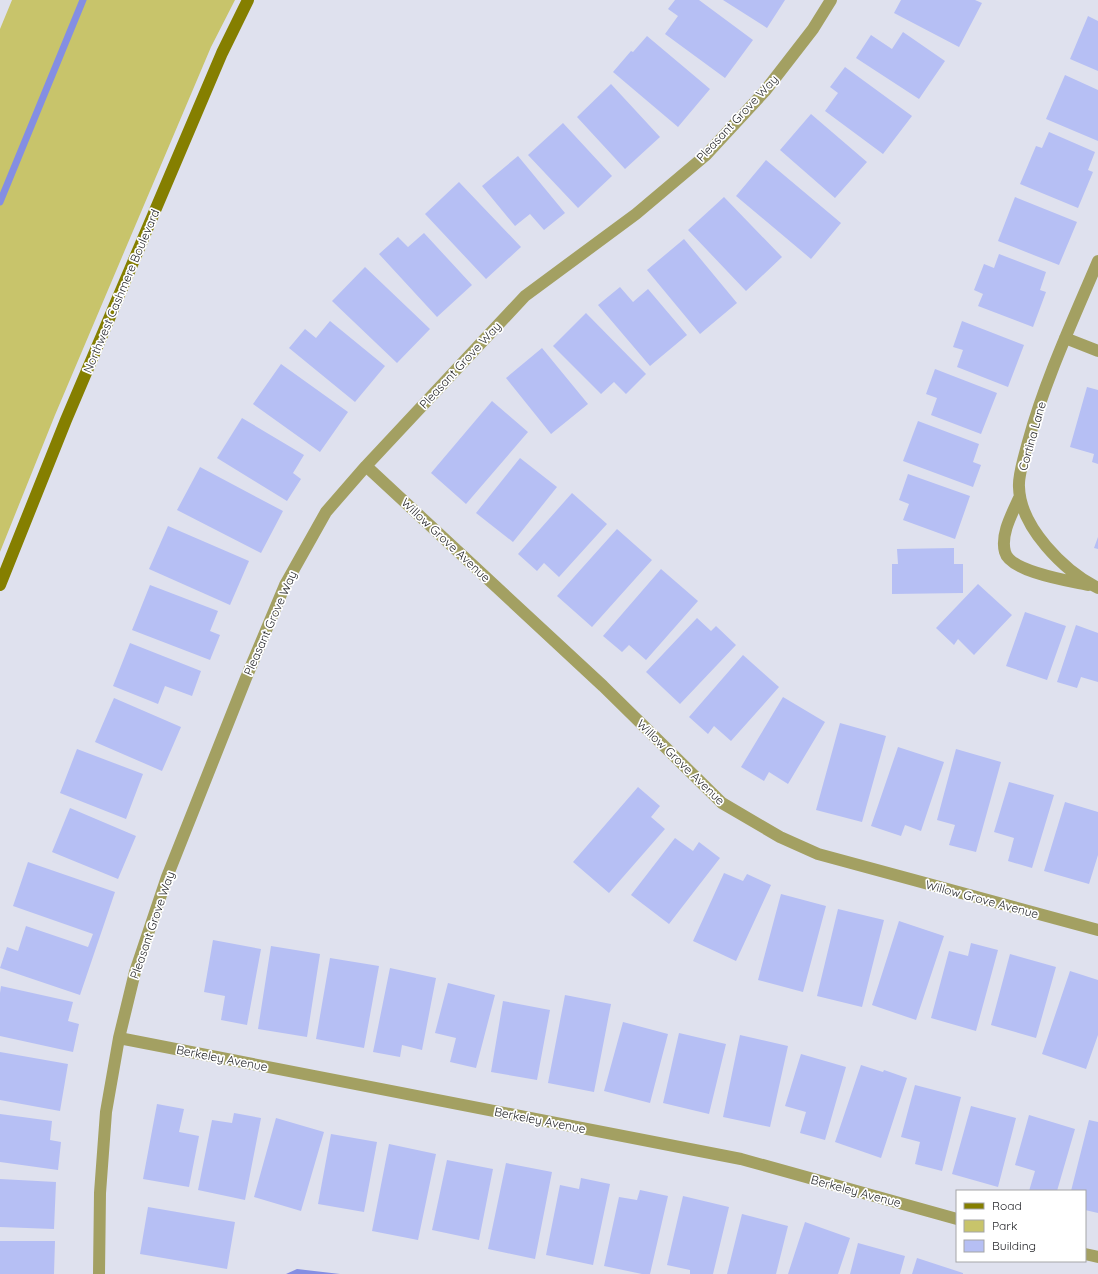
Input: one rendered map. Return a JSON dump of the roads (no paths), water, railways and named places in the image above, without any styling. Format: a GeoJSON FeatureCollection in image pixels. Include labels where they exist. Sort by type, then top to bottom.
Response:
{"type":"FeatureCollection","features":[{"type":"Feature","properties":{"kind":"street","name":"Northwest Cashmere Boulevard"},"geometry":{"type":"LineString","coordinates":[[0,586],[66,420],[222,53],[248,0]]}},
{"type":"Feature","properties":{"kind":"street","name":"Pleasant Grove Way"},"geometry":{"type":"LineString","coordinates":[[99,1274],[100,1193],[106,1112],[119,1038],[135,972],[167,877],[246,678],[285,585],[326,512],[366,466],[525,296],[636,214],[706,155],[765,91],[813,30],[831,0]]}},
{"type":"Feature","properties":{"kind":"street","name":"Cortina Lane"},"geometry":{"type":"LineString","coordinates":[[1097,588],[1086,582],[1061,562],[1041,540],[1021,504],[1018,486],[1035,418],[1098,261]]}},
{"type":"Feature","properties":{"kind":"street"},"geometry":{"type":"LineString","coordinates":[[1066,338],[1098,351]]}},
{"type":"Feature","properties":{"kind":"street","name":"Willow Grove Avenue"},"geometry":{"type":"LineString","coordinates":[[366,466],[603,686],[722,803],[780,837],[818,854],[1098,930]]}},
{"type":"Feature","properties":{"kind":"street"},"geometry":{"type":"LineString","coordinates":[[1020,496],[1004,536],[1005,552],[1014,564],[1044,576],[1097,588]]}},
{"type":"Feature","properties":{"kind":"street","name":"Berkeley Avenue"},"geometry":{"type":"LineString","coordinates":[[119,1038],[741,1159],[956,1219]]}},
{"type":"Feature","properties":{"kind":"street"},"geometry":{"type":"LineString","coordinates":[[1086,1254],[1098,1257]]}},
{"type":"Feature","properties":{"kind":"water"},"geometry":{"type":"Polygon","coordinates":[[[297,1269],[340,1274],[286,1274],[297,1269]]]}},
{"type":"Feature","properties":{"kind":"waterway"},"geometry":{"type":"LineString","coordinates":[[0,202],[83,0]]}}]}
